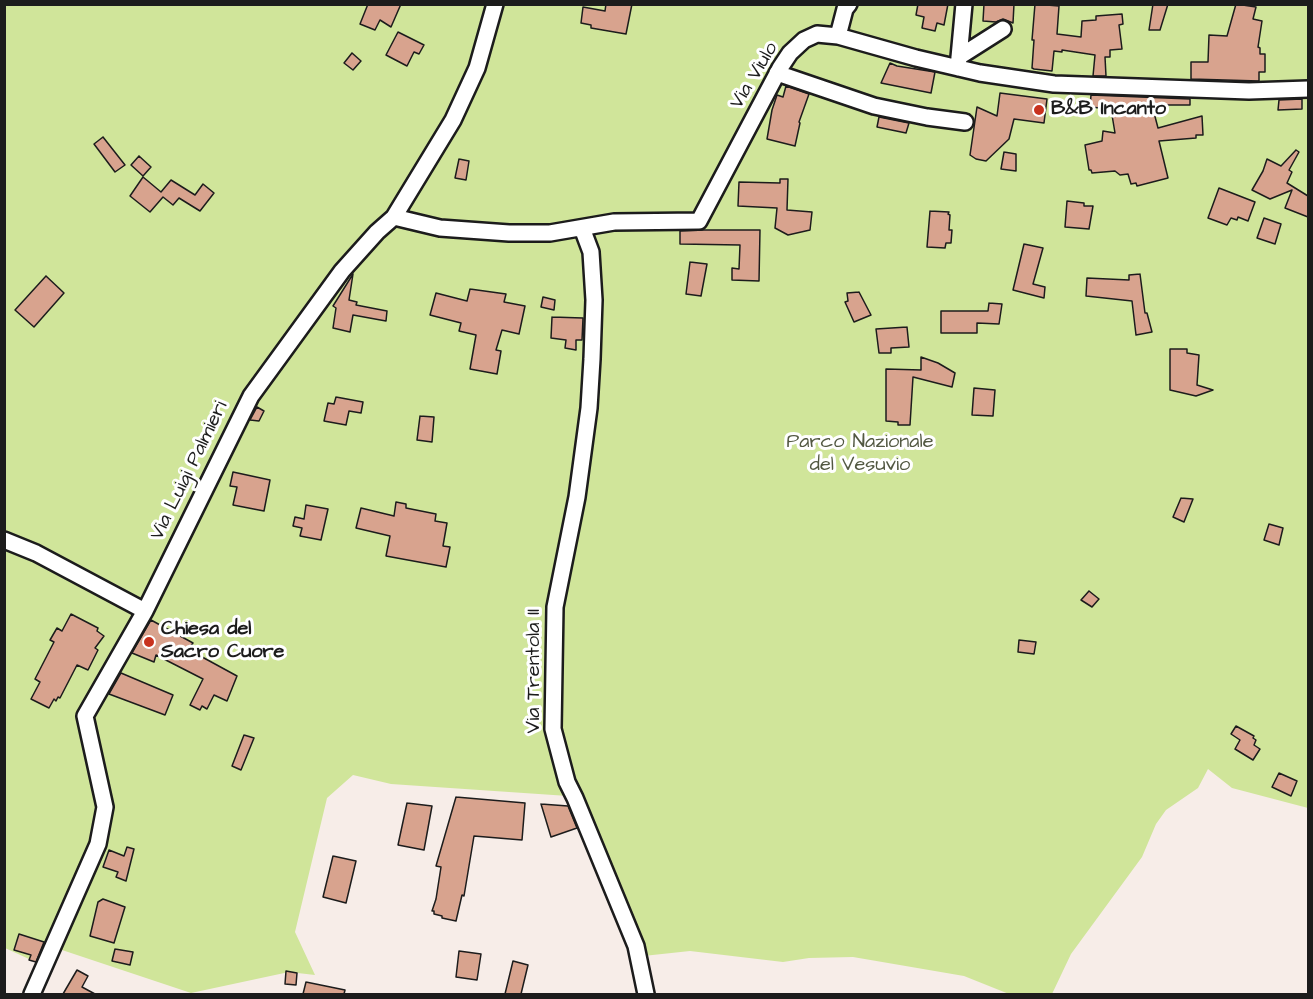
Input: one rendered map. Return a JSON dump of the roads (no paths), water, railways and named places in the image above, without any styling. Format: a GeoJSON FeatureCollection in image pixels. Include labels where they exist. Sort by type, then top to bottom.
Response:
{"type":"FeatureCollection","features":[{"type":"Feature","properties":{"kind":"street","name":"Via Luigi Palmieri"},"geometry":{"type":"LineString","coordinates":[[32,994],[98,844],[105,807],[85,716],[145,611],[250,396],[342,271],[377,232],[394,217],[453,120],[477,68],[495,4]]}},
{"type":"Feature","properties":{"kind":"street"},"geometry":{"type":"LineString","coordinates":[[838,36],[845,9],[849,4]]}},
{"type":"Feature","properties":{"kind":"street"},"geometry":{"type":"LineString","coordinates":[[958,62],[964,4]]}},
{"type":"Feature","properties":{"kind":"street"},"geometry":{"type":"LineString","coordinates":[[958,62],[1003,29]]}},
{"type":"Feature","properties":{"kind":"street","name":"Via Viulo"},"geometry":{"type":"LineString","coordinates":[[394,217],[440,228],[482,232],[550,233],[614,222],[699,221],[777,73],[790,53],[804,40],[817,34],[838,36],[916,58],[958,62],[980,73],[1054,84],[1249,91],[1308,89]]}},
{"type":"Feature","properties":{"kind":"street"},"geometry":{"type":"LineString","coordinates":[[777,73],[874,106],[965,122]]}},
{"type":"Feature","properties":{"kind":"street","name":"Via Trentola II"},"geometry":{"type":"LineString","coordinates":[[582,228],[591,252],[594,300],[592,358],[589,408],[577,497],[555,607],[553,729],[567,782],[636,946],[646,994]]}},
{"type":"Feature","properties":{"kind":"street"},"geometry":{"type":"LineString","coordinates":[[4,540],[36,553],[145,611]]}},
{"type":"Feature","properties":{"kind":"place","name":"B&B Incanto"},"geometry":{"type":"Point","coordinates":[1039,110]}},
{"type":"Feature","properties":{"kind":"place","name":"Chiesa del Sacro Cuore"},"geometry":{"type":"Point","coordinates":[149,642]}},
{"type":"Feature","properties":{"kind":"park label","name":"Parco Nazionale del Vesuvio"},"geometry":{"type":"Point","coordinates":[860,454]}}]}
